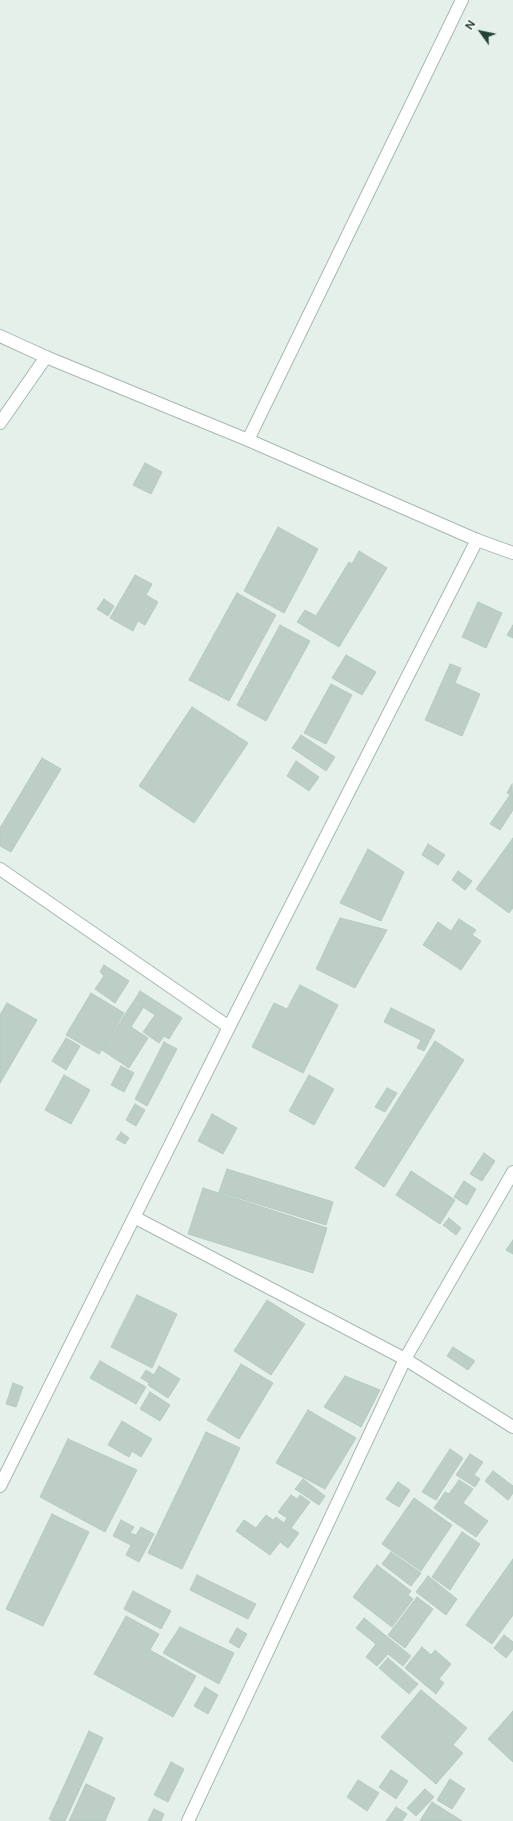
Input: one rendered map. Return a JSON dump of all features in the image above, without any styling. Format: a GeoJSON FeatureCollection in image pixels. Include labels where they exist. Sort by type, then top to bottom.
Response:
{"type":"FeatureCollection","features":[{"type":"Feature","properties":{"kind":"street"},"geometry":{"type":"LineString","coordinates":[[248,440],[462,0]]}},
{"type":"Feature","properties":{"kind":"street"},"geometry":{"type":"LineString","coordinates":[[0,336],[46,357],[248,440],[477,540],[513,553]]}},
{"type":"Feature","properties":{"kind":"street"},"geometry":{"type":"LineString","coordinates":[[0,423],[46,357]]}},
{"type":"Feature","properties":{"kind":"street"},"geometry":{"type":"LineString","coordinates":[[0,1486],[229,1027],[477,540]]}},
{"type":"Feature","properties":{"kind":"street"},"geometry":{"type":"LineString","coordinates":[[0,869],[229,1027]]}},
{"type":"Feature","properties":{"kind":"street"},"geometry":{"type":"LineString","coordinates":[[188,1821],[405,1359],[513,1172]]}},
{"type":"Feature","properties":{"kind":"street"},"geometry":{"type":"LineString","coordinates":[[134,1217],[405,1359],[513,1427]]}},
{"type":"Feature","properties":{"kind":"building"},"geometry":{"type":"Polygon","coordinates":[[[145,463],[162,472],[151,494],[133,485],[145,463]]]}},
{"type":"Feature","properties":{"kind":"building"},"geometry":{"type":"Polygon","coordinates":[[[278,527],[318,549],[284,613],[244,591],[278,527]]]}},
{"type":"Feature","properties":{"kind":"building"},"geometry":{"type":"Polygon","coordinates":[[[359,551],[387,568],[339,647],[297,622],[305,610],[316,616],[349,562],[352,564],[359,551]]]}},
{"type":"Feature","properties":{"kind":"building"},"geometry":{"type":"Polygon","coordinates":[[[135,575],[152,584],[146,595],[158,602],[145,625],[138,621],[133,631],[110,618],[135,575]]]}},
{"type":"Feature","properties":{"kind":"building"},"geometry":{"type":"Polygon","coordinates":[[[237,593],[276,615],[229,701],[189,680],[237,593]]]}},
{"type":"Feature","properties":{"kind":"building"},"geometry":{"type":"Polygon","coordinates":[[[104,599],[114,606],[108,616],[97,609],[104,599]]]}},
{"type":"Feature","properties":{"kind":"building"},"geometry":{"type":"Polygon","coordinates":[[[478,602],[502,613],[486,648],[462,637],[478,602]]]}},
{"type":"Feature","properties":{"kind":"building"},"geometry":{"type":"Polygon","coordinates":[[[280,625],[310,641],[266,721],[237,705],[280,625]]]}},
{"type":"Feature","properties":{"kind":"building"},"geometry":{"type":"Polygon","coordinates":[[[513,625],[513,638],[507,635],[513,625]]]}},
{"type":"Feature","properties":{"kind":"building"},"geometry":{"type":"Polygon","coordinates":[[[346,655],[376,672],[362,695],[332,678],[346,655]]]}},
{"type":"Feature","properties":{"kind":"building"},"geometry":{"type":"Polygon","coordinates":[[[450,664],[461,668],[455,683],[480,694],[462,736],[425,720],[450,664]]]}},
{"type":"Feature","properties":{"kind":"building"},"geometry":{"type":"Polygon","coordinates":[[[331,684],[352,695],[326,744],[304,733],[331,684]]]}},
{"type":"Feature","properties":{"kind":"building"},"geometry":{"type":"Polygon","coordinates":[[[192,707],[248,743],[194,823],[139,786],[192,707]]]}},
{"type":"Feature","properties":{"kind":"building"},"geometry":{"type":"Polygon","coordinates":[[[301,735],[335,757],[326,771],[292,748],[301,735]]]}},
{"type":"Feature","properties":{"kind":"building"},"geometry":{"type":"Polygon","coordinates":[[[42,758],[61,769],[11,852],[0,846],[0,828],[42,758]]]}},
{"type":"Feature","properties":{"kind":"building"},"geometry":{"type":"Polygon","coordinates":[[[296,761],[319,777],[309,791],[287,776],[296,761]]]}},
{"type":"Feature","properties":{"kind":"building"},"geometry":{"type":"Polygon","coordinates":[[[512,784],[513,810],[500,830],[490,824],[510,795],[507,793],[512,784]]]}},
{"type":"Feature","properties":{"kind":"building"},"geometry":{"type":"Polygon","coordinates":[[[513,838],[513,908],[509,913],[476,889],[513,838]]]}},
{"type":"Feature","properties":{"kind":"building"},"geometry":{"type":"Polygon","coordinates":[[[428,844],[445,855],[438,865],[422,855],[428,844]]]}},
{"type":"Feature","properties":{"kind":"building"},"geometry":{"type":"Polygon","coordinates":[[[368,849],[404,872],[381,921],[340,903],[368,849]]]}},
{"type":"Feature","properties":{"kind":"building"},"geometry":{"type":"Polygon","coordinates":[[[458,871],[472,881],[465,890],[452,880],[458,871]]]}},
{"type":"Feature","properties":{"kind":"building"},"geometry":{"type":"Polygon","coordinates":[[[340,918],[387,930],[355,988],[316,969],[340,918]]]}},
{"type":"Feature","properties":{"kind":"building"},"geometry":{"type":"Polygon","coordinates":[[[459,919],[476,930],[472,935],[481,941],[461,970],[423,945],[438,922],[451,931],[459,919]]]}},
{"type":"Feature","properties":{"kind":"building"},"geometry":{"type":"Polygon","coordinates":[[[104,965],[129,981],[115,1003],[95,989],[104,976],[100,972],[104,965]]]}},
{"type":"Feature","properties":{"kind":"building"},"geometry":{"type":"Polygon","coordinates":[[[300,985],[338,1005],[303,1073],[252,1047],[274,1003],[287,1009],[300,985]]]}},
{"type":"Feature","properties":{"kind":"building"},"geometry":{"type":"Polygon","coordinates":[[[140,991],[182,1018],[169,1039],[164,1036],[159,1043],[143,1032],[155,1015],[134,1001],[140,991]]]}},
{"type":"Feature","properties":{"kind":"building"},"geometry":{"type":"Polygon","coordinates":[[[91,993],[124,1013],[99,1054],[66,1035],[91,993]]]}},
{"type":"Feature","properties":{"kind":"building"},"geometry":{"type":"Polygon","coordinates":[[[133,1002],[143,1008],[131,1027],[148,1038],[129,1068],[102,1050],[133,1002]]]}},
{"type":"Feature","properties":{"kind":"building"},"geometry":{"type":"Polygon","coordinates":[[[7,1003],[37,1020],[0,1083],[0,1015],[7,1003]]]}},
{"type":"Feature","properties":{"kind":"building"},"geometry":{"type":"Polygon","coordinates":[[[391,1008],[435,1030],[424,1051],[417,1048],[421,1040],[384,1022],[391,1008]]]}},
{"type":"Feature","properties":{"kind":"building"},"geometry":{"type":"Polygon","coordinates":[[[66,1038],[80,1046],[66,1070],[52,1061],[66,1038]]]}},
{"type":"Feature","properties":{"kind":"building"},"geometry":{"type":"Polygon","coordinates":[[[435,1041],[464,1060],[384,1187],[355,1168],[435,1041]]]}},
{"type":"Feature","properties":{"kind":"building"},"geometry":{"type":"Polygon","coordinates":[[[164,1042],[177,1049],[147,1106],[135,1099],[164,1042]]]}},
{"type":"Feature","properties":{"kind":"building"},"geometry":{"type":"Polygon","coordinates":[[[121,1066],[134,1073],[124,1092],[111,1085],[121,1066]]]}},
{"type":"Feature","properties":{"kind":"building"},"geometry":{"type":"Polygon","coordinates":[[[64,1075],[90,1090],[71,1124],[45,1110],[64,1075]]]}},
{"type":"Feature","properties":{"kind":"building"},"geometry":{"type":"Polygon","coordinates":[[[309,1075],[334,1089],[314,1125],[289,1111],[309,1075]]]}},
{"type":"Feature","properties":{"kind":"building"},"geometry":{"type":"Polygon","coordinates":[[[387,1088],[397,1093],[385,1112],[375,1107],[387,1088]]]}},
{"type":"Feature","properties":{"kind":"building"},"geometry":{"type":"Polygon","coordinates":[[[135,1104],[145,1110],[136,1126],[126,1120],[135,1104]]]}},
{"type":"Feature","properties":{"kind":"building"},"geometry":{"type":"Polygon","coordinates":[[[212,1114],[237,1128],[223,1154],[198,1141],[212,1114]]]}},
{"type":"Feature","properties":{"kind":"building"},"geometry":{"type":"Polygon","coordinates":[[[121,1132],[129,1138],[125,1144],[116,1139],[121,1132]]]}},
{"type":"Feature","properties":{"kind":"building"},"geometry":{"type":"Polygon","coordinates":[[[484,1153],[495,1161],[482,1181],[470,1174],[484,1153]]]}},
{"type":"Feature","properties":{"kind":"building"},"geometry":{"type":"Polygon","coordinates":[[[227,1169],[333,1202],[326,1225],[219,1192],[227,1169]]]}},
{"type":"Feature","properties":{"kind":"building"},"geometry":{"type":"Polygon","coordinates":[[[411,1171],[455,1200],[440,1224],[396,1195],[411,1171]]]}},
{"type":"Feature","properties":{"kind":"building"},"geometry":{"type":"Polygon","coordinates":[[[464,1181],[476,1189],[467,1205],[454,1197],[464,1181]]]}},
{"type":"Feature","properties":{"kind":"building"},"geometry":{"type":"Polygon","coordinates":[[[203,1188],[327,1228],[313,1273],[188,1234],[203,1188]]]}},
{"type":"Feature","properties":{"kind":"building"},"geometry":{"type":"Polygon","coordinates":[[[449,1218],[461,1228],[456,1235],[443,1225],[449,1218]]]}},
{"type":"Feature","properties":{"kind":"building"},"geometry":{"type":"Polygon","coordinates":[[[513,1240],[513,1254],[506,1250],[513,1240]]]}},
{"type":"Feature","properties":{"kind":"building"},"geometry":{"type":"Polygon","coordinates":[[[137,1295],[177,1314],[152,1368],[111,1347],[137,1295]]]}},
{"type":"Feature","properties":{"kind":"building"},"geometry":{"type":"Polygon","coordinates":[[[267,1300],[305,1324],[271,1375],[234,1351],[267,1300]]]}},
{"type":"Feature","properties":{"kind":"building"},"geometry":{"type":"Polygon","coordinates":[[[453,1347],[475,1361],[468,1370],[447,1356],[453,1347]]]}},
{"type":"Feature","properties":{"kind":"building"},"geometry":{"type":"Polygon","coordinates":[[[100,1361],[146,1387],[136,1404],[90,1378],[100,1361]]]}},
{"type":"Feature","properties":{"kind":"building"},"geometry":{"type":"Polygon","coordinates":[[[241,1364],[273,1383],[239,1439],[207,1420],[241,1364]]]}},
{"type":"Feature","properties":{"kind":"building"},"geometry":{"type":"Polygon","coordinates":[[[159,1366],[180,1379],[168,1398],[148,1385],[149,1383],[141,1378],[146,1370],[154,1375],[159,1366]]]}},
{"type":"Feature","properties":{"kind":"building"},"geometry":{"type":"Polygon","coordinates":[[[345,1376],[380,1390],[361,1427],[324,1407],[345,1376]]]}},
{"type":"Feature","properties":{"kind":"building"},"geometry":{"type":"Polygon","coordinates":[[[13,1383],[23,1387],[16,1407],[6,1404],[13,1383]]]}},
{"type":"Feature","properties":{"kind":"building"},"geometry":{"type":"Polygon","coordinates":[[[150,1392],[170,1405],[160,1421],[140,1409],[150,1392]]]}},
{"type":"Feature","properties":{"kind":"building"},"geometry":{"type":"Polygon","coordinates":[[[308,1410],[356,1438],[325,1489],[276,1463],[308,1410]]]}},
{"type":"Feature","properties":{"kind":"building"},"geometry":{"type":"Polygon","coordinates":[[[122,1421],[152,1439],[141,1457],[132,1451],[129,1457],[108,1445],[122,1421]]]}},
{"type":"Feature","properties":{"kind":"building"},"geometry":{"type":"Polygon","coordinates":[[[206,1432],[240,1448],[182,1569],[148,1553],[206,1432]]]}},
{"type":"Feature","properties":{"kind":"building"},"geometry":{"type":"Polygon","coordinates":[[[68,1439],[137,1470],[105,1532],[40,1497],[68,1439]]]}},
{"type":"Feature","properties":{"kind":"building"},"geometry":{"type":"Polygon","coordinates":[[[450,1449],[463,1458],[436,1500],[422,1492],[450,1449]]]}},
{"type":"Feature","properties":{"kind":"building"},"geometry":{"type":"Polygon","coordinates":[[[470,1454],[483,1462],[474,1475],[480,1479],[475,1487],[456,1475],[470,1454]]]}},
{"type":"Feature","properties":{"kind":"building"},"geometry":{"type":"Polygon","coordinates":[[[493,1471],[513,1486],[513,1493],[508,1500],[485,1481],[493,1471]]]}},
{"type":"Feature","properties":{"kind":"building"},"geometry":{"type":"Polygon","coordinates":[[[303,1479],[325,1496],[319,1505],[295,1489],[303,1479]]]}},
{"type":"Feature","properties":{"kind":"building"},"geometry":{"type":"Polygon","coordinates":[[[459,1480],[473,1489],[463,1503],[488,1521],[476,1537],[434,1508],[445,1492],[449,1494],[459,1480]]]}},
{"type":"Feature","properties":{"kind":"building"},"geometry":{"type":"Polygon","coordinates":[[[398,1482],[410,1490],[399,1507],[386,1499],[398,1482]]]}},
{"type":"Feature","properties":{"kind":"building"},"geometry":{"type":"Polygon","coordinates":[[[291,1495],[297,1499],[300,1495],[310,1502],[291,1528],[299,1533],[288,1548],[280,1542],[270,1555],[236,1531],[244,1520],[256,1528],[266,1515],[273,1520],[276,1517],[284,1523],[287,1518],[278,1512],[291,1495]]]}},
{"type":"Feature","properties":{"kind":"building"},"geometry":{"type":"Polygon","coordinates":[[[414,1498],[452,1525],[421,1571],[382,1544],[414,1498]]]}},
{"type":"Feature","properties":{"kind":"building"},"geometry":{"type":"Polygon","coordinates":[[[52,1514],[89,1532],[43,1626],[6,1609],[52,1514]]]}},
{"type":"Feature","properties":{"kind":"building"},"geometry":{"type":"Polygon","coordinates":[[[121,1520],[134,1527],[130,1533],[136,1535],[141,1527],[154,1534],[139,1562],[126,1555],[131,1545],[113,1536],[121,1520]]]}},
{"type":"Feature","properties":{"kind":"building"},"geometry":{"type":"Polygon","coordinates":[[[462,1532],[480,1544],[450,1590],[432,1577],[462,1532]]]}},
{"type":"Feature","properties":{"kind":"building"},"geometry":{"type":"Polygon","coordinates":[[[391,1552],[421,1573],[411,1586],[382,1564],[391,1552]]]}},
{"type":"Feature","properties":{"kind":"building"},"geometry":{"type":"Polygon","coordinates":[[[513,1559],[513,1615],[492,1644],[466,1625],[513,1559]]]}},
{"type":"Feature","properties":{"kind":"building"},"geometry":{"type":"Polygon","coordinates":[[[377,1565],[411,1591],[408,1595],[413,1599],[392,1627],[353,1597],[377,1565]]]}},
{"type":"Feature","properties":{"kind":"building"},"geometry":{"type":"Polygon","coordinates":[[[197,1575],[256,1604],[248,1619],[190,1590],[197,1575]]]}},
{"type":"Feature","properties":{"kind":"building"},"geometry":{"type":"Polygon","coordinates":[[[428,1576],[457,1599],[446,1615],[416,1592],[428,1576]]]}},
{"type":"Feature","properties":{"kind":"building"},"geometry":{"type":"Polygon","coordinates":[[[133,1591],[171,1611],[161,1629],[124,1609],[133,1591]]]}},
{"type":"Feature","properties":{"kind":"building"},"geometry":{"type":"Polygon","coordinates":[[[417,1597],[433,1609],[405,1648],[388,1635],[417,1597]]]}},
{"type":"Feature","properties":{"kind":"building"},"geometry":{"type":"Polygon","coordinates":[[[126,1616],[159,1634],[150,1650],[196,1676],[173,1717],[94,1674],[126,1616]]]}},
{"type":"Feature","properties":{"kind":"building"},"geometry":{"type":"Polygon","coordinates":[[[364,1618],[411,1656],[403,1666],[388,1654],[377,1666],[366,1657],[376,1644],[356,1628],[364,1618]]]}},
{"type":"Feature","properties":{"kind":"building"},"geometry":{"type":"Polygon","coordinates":[[[180,1627],[234,1653],[219,1684],[163,1653],[180,1627]]]}},
{"type":"Feature","properties":{"kind":"building"},"geometry":{"type":"Polygon","coordinates":[[[237,1628],[247,1634],[239,1648],[229,1642],[237,1628]]]}},
{"type":"Feature","properties":{"kind":"building"},"geometry":{"type":"Polygon","coordinates":[[[504,1635],[513,1642],[513,1649],[506,1658],[494,1648],[504,1635]]]}},
{"type":"Feature","properties":{"kind":"building"},"geometry":{"type":"Polygon","coordinates":[[[422,1647],[431,1655],[435,1650],[451,1664],[439,1679],[444,1683],[436,1694],[405,1668],[422,1647]]]}},
{"type":"Feature","properties":{"kind":"building"},"geometry":{"type":"Polygon","coordinates":[[[388,1658],[418,1684],[409,1694],[379,1668],[388,1658]]]}},
{"type":"Feature","properties":{"kind":"building"},"geometry":{"type":"Polygon","coordinates":[[[205,1687],[218,1695],[208,1714],[194,1706],[205,1687]]]}},
{"type":"Feature","properties":{"kind":"building"},"geometry":{"type":"Polygon","coordinates":[[[421,1690],[467,1728],[453,1745],[463,1753],[436,1784],[381,1737],[421,1690]]]}},
{"type":"Feature","properties":{"kind":"building"},"geometry":{"type":"Polygon","coordinates":[[[513,1711],[513,1762],[488,1739],[513,1711]]]}},
{"type":"Feature","properties":{"kind":"building"},"geometry":{"type":"Polygon","coordinates":[[[89,1731],[103,1738],[65,1821],[53,1821],[49,1819],[89,1731]]]}},
{"type":"Feature","properties":{"kind":"building"},"geometry":{"type":"Polygon","coordinates":[[[171,1762],[184,1769],[168,1802],[154,1795],[171,1762]]]}},
{"type":"Feature","properties":{"kind":"building"},"geometry":{"type":"Polygon","coordinates":[[[391,1770],[408,1781],[396,1799],[379,1787],[391,1770]]]}},
{"type":"Feature","properties":{"kind":"building"},"geometry":{"type":"Polygon","coordinates":[[[450,1779],[465,1789],[452,1809],[437,1800],[450,1779]]]}},
{"type":"Feature","properties":{"kind":"building"},"geometry":{"type":"Polygon","coordinates":[[[358,1780],[379,1793],[367,1811],[347,1797],[358,1780]]]}},
{"type":"Feature","properties":{"kind":"building"},"geometry":{"type":"Polygon","coordinates":[[[86,1784],[115,1798],[105,1821],[69,1821],[86,1784]]]}},
{"type":"Feature","properties":{"kind":"building"},"geometry":{"type":"Polygon","coordinates":[[[425,1789],[434,1797],[416,1816],[407,1808],[425,1789]]]}},
{"type":"Feature","properties":{"kind":"building"},"geometry":{"type":"Polygon","coordinates":[[[432,1802],[462,1821],[420,1821],[432,1802]]]}},
{"type":"Feature","properties":{"kind":"building"},"geometry":{"type":"Polygon","coordinates":[[[396,1807],[407,1814],[402,1821],[386,1821],[396,1807]]]}},
{"type":"Feature","properties":{"kind":"building"},"geometry":{"type":"Polygon","coordinates":[[[154,1809],[164,1814],[161,1821],[148,1821],[154,1809]]]}}]}
